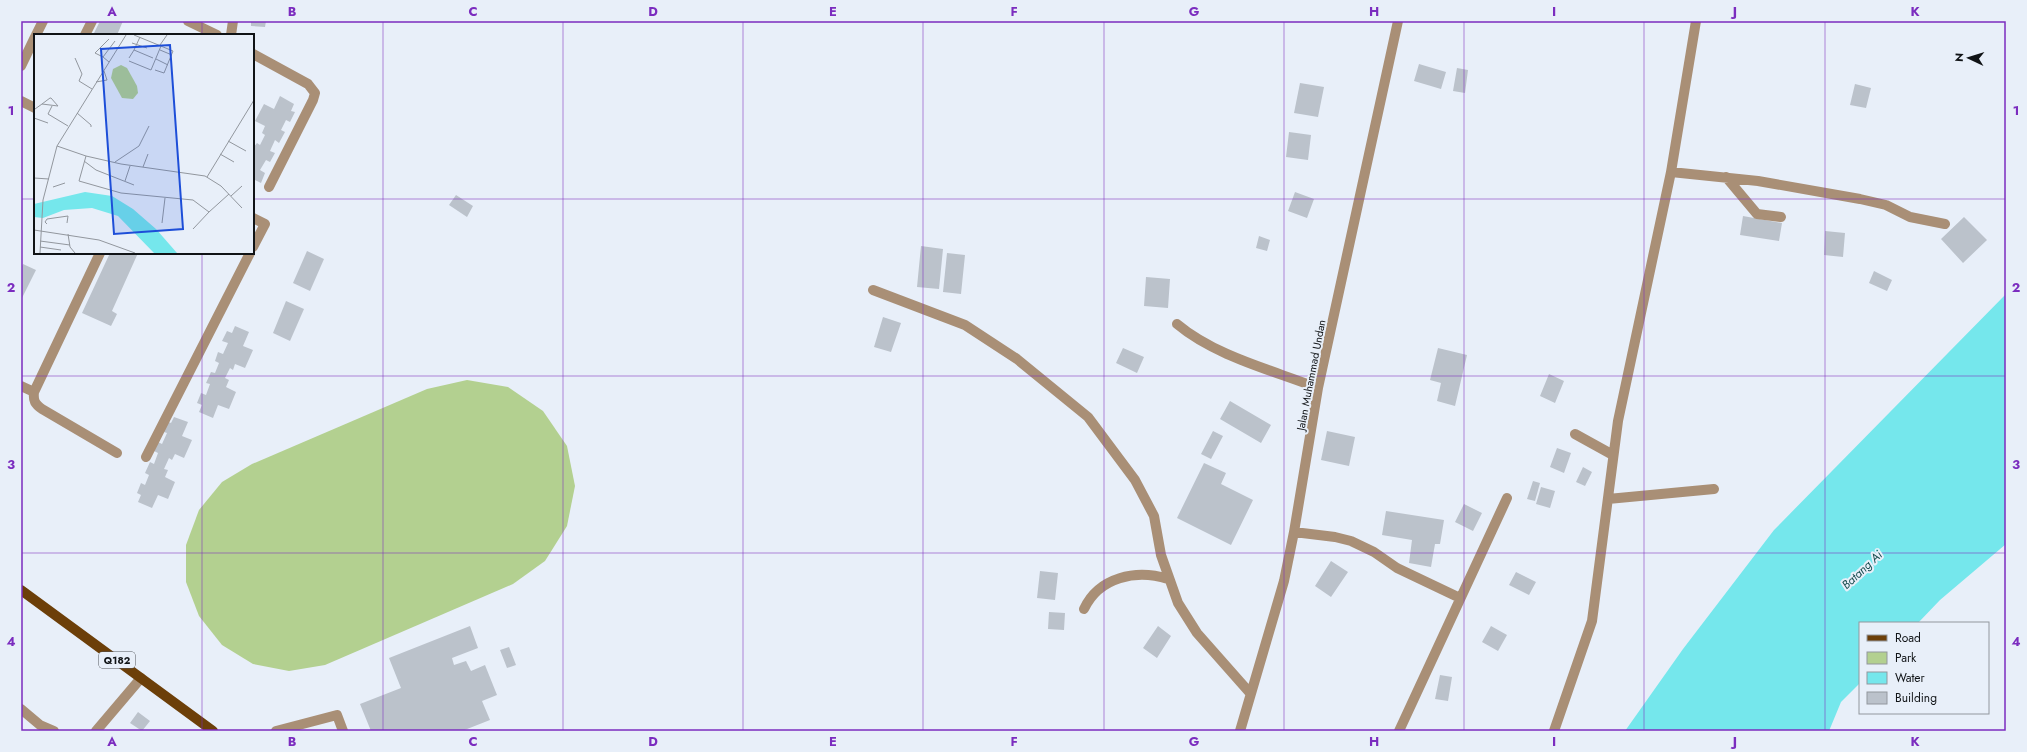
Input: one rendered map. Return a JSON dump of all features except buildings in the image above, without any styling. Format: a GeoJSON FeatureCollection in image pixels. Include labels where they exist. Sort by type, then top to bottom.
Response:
{"type":"FeatureCollection","features":[{"type":"Feature","properties":{"kind":"main road","name":"Q182"},"geometry":{"type":"LineString","coordinates":[[21,590],[213,731]]}},
{"type":"Feature","properties":{"kind":"street"},"geometry":{"type":"LineString","coordinates":[[36,34],[43,21]]}},
{"type":"Feature","properties":{"kind":"street"},"geometry":{"type":"LineString","coordinates":[[86,34],[92,21]]}},
{"type":"Feature","properties":{"kind":"street"},"geometry":{"type":"LineString","coordinates":[[188,21],[215,34]]}},
{"type":"Feature","properties":{"kind":"street"},"geometry":{"type":"LineString","coordinates":[[231,34],[233,21]]}},
{"type":"Feature","properties":{"kind":"street","name":"Jalan Muhammad Undan"},"geometry":{"type":"LineString","coordinates":[[1240,731],[1250,693],[1271,629],[1294,532],[1318,388],[1398,21]]}},
{"type":"Feature","properties":{"kind":"street"},"geometry":{"type":"LineString","coordinates":[[1554,731],[1592,621],[1618,421],[1671,172],[1696,21]]}},
{"type":"Feature","properties":{"kind":"street"},"geometry":{"type":"LineString","coordinates":[[21,66],[34,38]]}},
{"type":"Feature","properties":{"kind":"street"},"geometry":{"type":"LineString","coordinates":[[254,55],[308,84],[315,93],[313,100],[269,187]]}},
{"type":"Feature","properties":{"kind":"street"},"geometry":{"type":"LineString","coordinates":[[21,101],[34,108]]}},
{"type":"Feature","properties":{"kind":"street"},"geometry":{"type":"LineString","coordinates":[[1671,172],[1758,181],[1860,199],[1886,205],[1910,217],[1945,224]]}},
{"type":"Feature","properties":{"kind":"street"},"geometry":{"type":"LineString","coordinates":[[1726,177],[1757,214],[1781,217]]}},
{"type":"Feature","properties":{"kind":"street"},"geometry":{"type":"LineString","coordinates":[[254,218],[265,224],[254,245]]}},
{"type":"Feature","properties":{"kind":"street"},"geometry":{"type":"LineString","coordinates":[[100,254],[34,392],[34,402],[36,406],[117,452]]}},
{"type":"Feature","properties":{"kind":"street"},"geometry":{"type":"LineString","coordinates":[[146,457],[249,254]]}},
{"type":"Feature","properties":{"kind":"street"},"geometry":{"type":"LineString","coordinates":[[873,290],[965,325],[1017,359],[1088,417],[1135,480],[1154,516],[1168,579],[1178,603],[1198,633],[1250,693]]}},
{"type":"Feature","properties":{"kind":"street"},"geometry":{"type":"LineString","coordinates":[[1177,324],[1186,332],[1219,350],[1318,388]]}},
{"type":"Feature","properties":{"kind":"street"},"geometry":{"type":"LineString","coordinates":[[21,386],[34,392]]}},
{"type":"Feature","properties":{"kind":"street"},"geometry":{"type":"LineString","coordinates":[[1575,434],[1613,455]]}},
{"type":"Feature","properties":{"kind":"street"},"geometry":{"type":"LineString","coordinates":[[1608,499],[1714,489]]}},
{"type":"Feature","properties":{"kind":"street"},"geometry":{"type":"LineString","coordinates":[[1399,731],[1507,498]]}},
{"type":"Feature","properties":{"kind":"street"},"geometry":{"type":"LineString","coordinates":[[1294,532],[1335,537],[1351,541],[1374,552],[1397,568],[1460,598]]}},
{"type":"Feature","properties":{"kind":"street"},"geometry":{"type":"LineString","coordinates":[[1084,609],[1088,600],[1096,591],[1117,579],[1144,575],[1168,579]]}},
{"type":"Feature","properties":{"kind":"street"},"geometry":{"type":"LineString","coordinates":[[96,731],[141,678]]}},
{"type":"Feature","properties":{"kind":"street"},"geometry":{"type":"LineString","coordinates":[[21,709],[40,725],[54,731]]}},
{"type":"Feature","properties":{"kind":"street"},"geometry":{"type":"LineString","coordinates":[[276,731],[337,715],[343,731]]}},
{"type":"Feature","properties":{"kind":"green space"},"geometry":{"type":"Polygon","coordinates":[[[467,380],[508,387],[543,411],[567,446],[575,486],[567,526],[545,561],[513,584],[325,665],[289,671],[253,664],[222,645],[199,616],[186,582],[186,545],[199,510],[222,482],[252,464],[427,389],[467,380]]]}},
{"type":"Feature","properties":{"kind":"water","name":"Batang Ai"},"geometry":{"type":"Polygon","coordinates":[[[2006,294],[2006,544],[1940,600],[1919,622],[1859,622],[1859,684],[1841,702],[1829,731],[1625,731],[1683,649],[1774,530],[2006,294]]]}}]}
